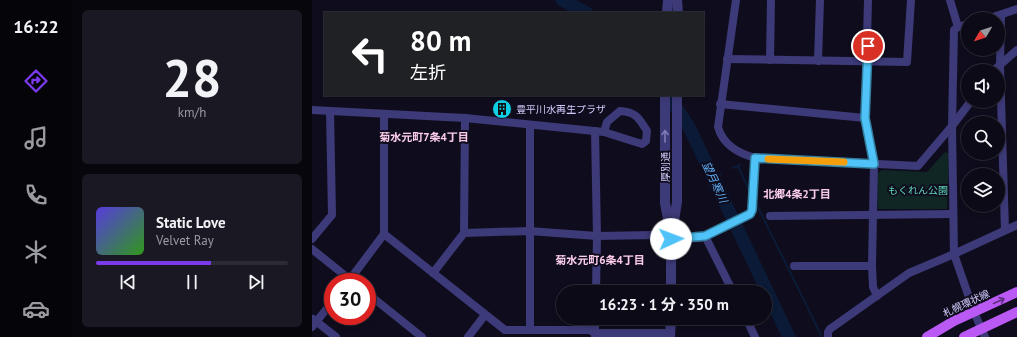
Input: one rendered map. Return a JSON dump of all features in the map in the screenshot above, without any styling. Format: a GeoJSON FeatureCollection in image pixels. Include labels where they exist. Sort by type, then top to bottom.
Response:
{"type":"FeatureCollection","features":[{"type":"Feature","properties":{"kind":"main road","name":"札幌環状線"},"geometry":{"type":"LineString","coordinates":[[927,337],[937,330],[1017,292]]}},
{"type":"Feature","properties":{"kind":"main road"},"geometry":{"type":"LineString","coordinates":[[964,337],[983,333],[1017,312]]}},
{"type":"Feature","properties":{"kind":"street"},"geometry":{"type":"LineString","coordinates":[[667,12],[668,0]]}},
{"type":"Feature","properties":{"kind":"street"},"geometry":{"type":"LineString","coordinates":[[677,0],[678,12]]}},
{"type":"Feature","properties":{"kind":"street"},"geometry":{"type":"LineString","coordinates":[[736,0],[720,104],[718,127],[722,138],[730,146],[746,156],[755,158],[918,166],[966,108]]}},
{"type":"Feature","properties":{"kind":"street"},"geometry":{"type":"LineString","coordinates":[[770,60],[771,0]]}},
{"type":"Feature","properties":{"kind":"street"},"geometry":{"type":"LineString","coordinates":[[818,61],[820,0]]}},
{"type":"Feature","properties":{"kind":"street"},"geometry":{"type":"LineString","coordinates":[[868,0],[868,61],[865,118],[874,164],[872,266],[873,287],[877,296]]}},
{"type":"Feature","properties":{"kind":"street"},"geometry":{"type":"LineString","coordinates":[[727,59],[907,62],[911,0]]}},
{"type":"Feature","properties":{"kind":"street"},"geometry":{"type":"LineString","coordinates":[[950,0],[958,27]]}},
{"type":"Feature","properties":{"kind":"street"},"geometry":{"type":"LineString","coordinates":[[1005,14],[1017,10]]}},
{"type":"Feature","properties":{"kind":"street"},"geometry":{"type":"LineString","coordinates":[[961,26],[954,30],[952,126],[954,254],[974,312],[983,333]]}},
{"type":"Feature","properties":{"kind":"street"},"geometry":{"type":"LineString","coordinates":[[1000,64],[1017,50]]}},
{"type":"Feature","properties":{"kind":"street"},"geometry":{"type":"LineString","coordinates":[[1000,56],[1000,64]]}},
{"type":"Feature","properties":{"kind":"street","name":"厚別通"},"geometry":{"type":"LineString","coordinates":[[665,96],[665,203],[671,239]]}},
{"type":"Feature","properties":{"kind":"street","name":"厚別通"},"geometry":{"type":"LineString","coordinates":[[671,285],[671,239],[677,202],[677,96]]}},
{"type":"Feature","properties":{"kind":"street"},"geometry":{"type":"LineString","coordinates":[[720,104],[865,118]]}},
{"type":"Feature","properties":{"kind":"street"},"geometry":{"type":"LineString","coordinates":[[1001,108],[1005,230]]}},
{"type":"Feature","properties":{"kind":"street"},"geometry":{"type":"LineString","coordinates":[[312,110],[465,118],[595,131],[604,132],[642,144],[646,141],[648,131],[638,117],[629,111],[620,110],[608,122],[604,132]]}},
{"type":"Feature","properties":{"kind":"street"},"geometry":{"type":"LineString","coordinates":[[312,239],[332,215],[330,111]]}},
{"type":"Feature","properties":{"kind":"street"},"geometry":{"type":"LineString","coordinates":[[356,273],[384,234],[384,114]]}},
{"type":"Feature","properties":{"kind":"street"},"geometry":{"type":"LineString","coordinates":[[433,273],[464,233],[465,118]]}},
{"type":"Feature","properties":{"kind":"street"},"geometry":{"type":"LineString","coordinates":[[530,125],[530,330]]}},
{"type":"Feature","properties":{"kind":"street"},"geometry":{"type":"LineString","coordinates":[[595,131],[597,236],[596,285]]}},
{"type":"Feature","properties":{"kind":"street"},"geometry":{"type":"LineString","coordinates":[[464,233],[529,232],[597,236],[654,236],[671,239],[705,236],[750,214],[752,210],[755,158]]}},
{"type":"Feature","properties":{"kind":"street"},"geometry":{"type":"LineString","coordinates":[[770,216],[953,214]]}},
{"type":"Feature","properties":{"kind":"street"},"geometry":{"type":"LineString","coordinates":[[828,337],[828,332],[830,329],[908,273],[1017,225]]}},
{"type":"Feature","properties":{"kind":"street"},"geometry":{"type":"LineString","coordinates":[[384,234],[505,330],[590,330],[595,335],[670,335],[671,325]]}},
{"type":"Feature","properties":{"kind":"street"},"geometry":{"type":"LineString","coordinates":[[705,236],[730,285]]}},
{"type":"Feature","properties":{"kind":"street"},"geometry":{"type":"LineString","coordinates":[[312,249],[340,273]]}},
{"type":"Feature","properties":{"kind":"street"},"geometry":{"type":"LineString","coordinates":[[794,266],[872,266]]}},
{"type":"Feature","properties":{"kind":"street"},"geometry":{"type":"LineString","coordinates":[[376,300],[422,337]]}},
{"type":"Feature","properties":{"kind":"street"},"geometry":{"type":"LineString","coordinates":[[324,310],[313,322],[336,337]]}},
{"type":"Feature","properties":{"kind":"street"},"geometry":{"type":"LineString","coordinates":[[468,337],[485,315]]}},
{"type":"Feature","properties":{"kind":"street"},"geometry":{"type":"LineString","coordinates":[[749,325],[755,337]]}},
{"type":"Feature","properties":{"kind":"green space","name":"もくれん公園"},"geometry":{"type":"Polygon","coordinates":[[[945,152],[949,154],[947,209],[878,208],[877,174],[882,170],[927,172],[945,152]]]}},
{"type":"Feature","properties":{"kind":"waterway","name":"望月寒川"},"geometry":{"type":"LineString","coordinates":[[562,0],[585,12]]}},
{"type":"Feature","properties":{"kind":"waterway","name":"望月寒川"},"geometry":{"type":"LineString","coordinates":[[669,96],[689,127],[789,337]]}},
{"type":"Feature","properties":{"kind":"waterway"},"geometry":{"type":"LineString","coordinates":[[733,168],[740,165]]}},
{"type":"Feature","properties":{"kind":"waterway"},"geometry":{"type":"LineString","coordinates":[[738,166],[749,190]]}},
{"type":"Feature","properties":{"kind":"waterway"},"geometry":{"type":"LineString","coordinates":[[714,178],[721,174]]}},
{"type":"Feature","properties":{"kind":"waterway"},"geometry":{"type":"LineString","coordinates":[[755,201],[822,337]]}},
{"type":"Feature","properties":{"kind":"slow traffic"},"geometry":{"type":"LineString","coordinates":[[768,159],[844,162]]}},
{"type":"Feature","properties":{"kind":"place","name":"豊平川水再生プラザ"},"geometry":{"type":"Point","coordinates":[502,109]}},
{"type":"Feature","properties":{"kind":"district","name":"菊水元町7条4丁目"},"geometry":{"type":"Point","coordinates":[424,137]}},
{"type":"Feature","properties":{"kind":"district","name":"北郷4条2丁目"},"geometry":{"type":"Point","coordinates":[797,194]}},
{"type":"Feature","properties":{"kind":"district","name":"菊水元町6条4丁目"},"geometry":{"type":"Point","coordinates":[600,260]}},
{"type":"Feature","properties":{"kind":"route"},"geometry":{"type":"LineString","coordinates":[[671,239],[701,238],[750,214],[752,210],[755,158],[874,164],[865,118],[868,46]]}}]}
